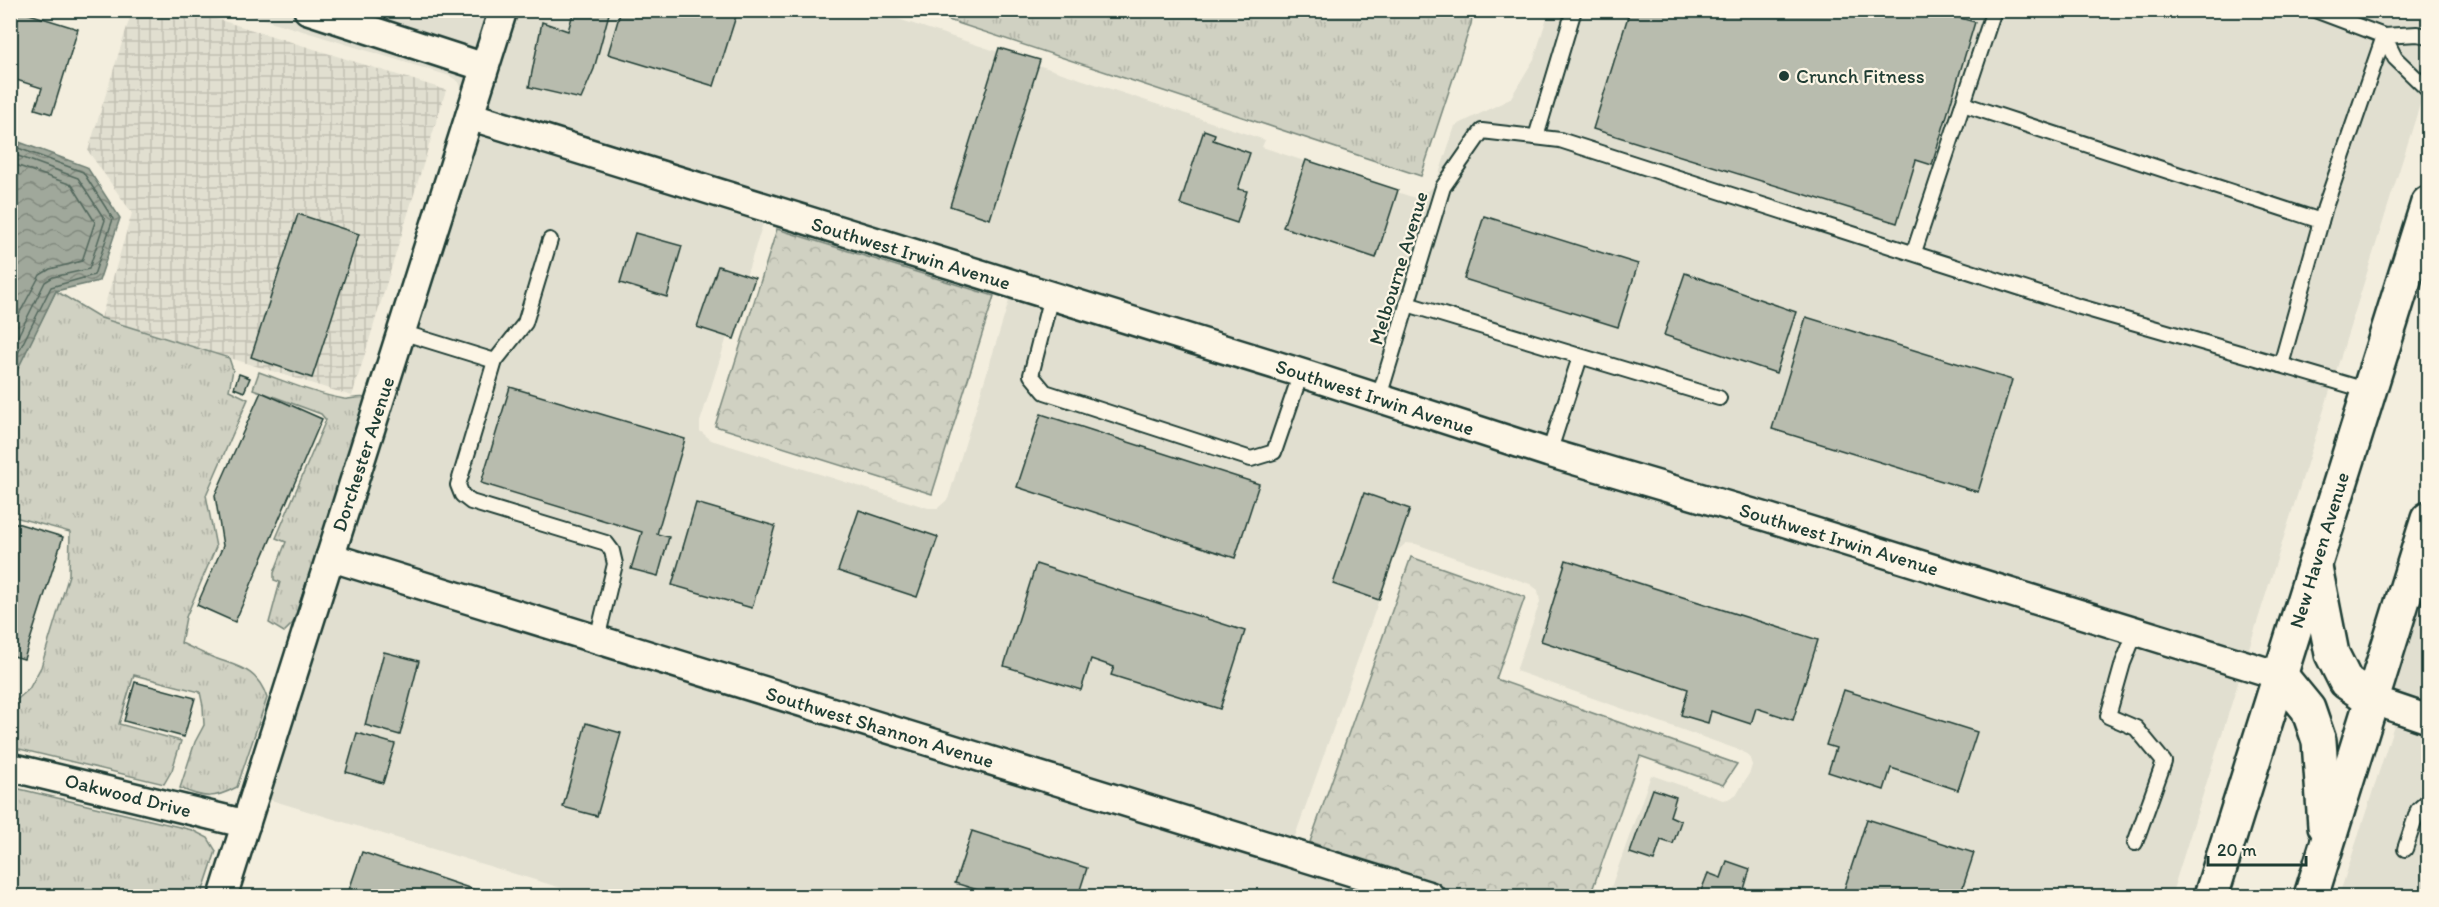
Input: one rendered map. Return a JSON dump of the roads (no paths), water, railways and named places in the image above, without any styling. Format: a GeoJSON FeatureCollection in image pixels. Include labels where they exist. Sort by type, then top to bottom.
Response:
{"type":"FeatureCollection","features":[{"type":"Feature","properties":{"kind":"main road","name":"New Haven Avenue"},"geometry":{"type":"LineString","coordinates":[[2211,897],[2281,676],[2314,562],[2428,204]]}},
{"type":"Feature","properties":{"kind":"main road"},"geometry":{"type":"LineString","coordinates":[[2311,897],[2428,519]]}},
{"type":"Feature","properties":{"kind":"main road"},"geometry":{"type":"LineString","coordinates":[[2314,562],[2332,654],[2346,682],[2372,700]]}},
{"type":"Feature","properties":{"kind":"main road"},"geometry":{"type":"LineString","coordinates":[[2281,676],[2308,709],[2319,741],[2326,845]]}},
{"type":"Feature","properties":{"kind":"street"},"geometry":{"type":"LineString","coordinates":[[308,10],[484,67]]}},
{"type":"Feature","properties":{"kind":"street","name":"Dorchester Avenue"},"geometry":{"type":"LineString","coordinates":[[225,896],[503,10]]}},
{"type":"Feature","properties":{"kind":"street","name":"Southwest Irwin Avenue"},"geometry":{"type":"LineString","coordinates":[[470,116],[1379,397],[1549,453],[1770,518],[2281,676]]}},
{"type":"Feature","properties":{"kind":"street","name":"Southwest Shannon Avenue"},"geometry":{"type":"LineString","coordinates":[[330,556],[1430,897]]}},
{"type":"Feature","properties":{"kind":"street"},"geometry":{"type":"LineString","coordinates":[[2372,700],[2428,719]]}},
{"type":"Feature","properties":{"kind":"street","name":"Oakwood Drive"},"geometry":{"type":"LineString","coordinates":[[10,767],[246,824]]}},
{"type":"Feature","properties":{"kind":"lane"},"geometry":{"type":"LineString","coordinates":[[1536,137],[1574,10]]}},
{"type":"Feature","properties":{"kind":"lane"},"geometry":{"type":"LineString","coordinates":[[1914,252],[1994,10]]}},
{"type":"Feature","properties":{"kind":"lane"},"geometry":{"type":"LineString","coordinates":[[2315,10],[2384,36],[2417,34],[2428,36]]}},
{"type":"Feature","properties":{"kind":"lane"},"geometry":{"type":"LineString","coordinates":[[2384,36],[2395,57],[2428,90]]}},
{"type":"Feature","properties":{"kind":"lane"},"geometry":{"type":"LineString","coordinates":[[2281,365],[2321,221],[2384,36]]}},
{"type":"Feature","properties":{"kind":"lane"},"geometry":{"type":"LineString","coordinates":[[1963,104],[2321,221]]}},
{"type":"Feature","properties":{"kind":"lane","name":"Melbourne Avenue"},"geometry":{"type":"LineString","coordinates":[[1379,397],[1443,187],[1482,131],[1560,140],[2077,306],[2369,391]]}},
{"type":"Feature","properties":{"kind":"lane"},"geometry":{"type":"LineString","coordinates":[[550,240],[525,323],[495,361],[458,485],[462,495],[471,502],[606,543],[612,551],[615,564],[597,639]]}},
{"type":"Feature","properties":{"kind":"lane"},"geometry":{"type":"LineString","coordinates":[[1051,296],[1031,375],[1045,392],[1251,459],[1274,452],[1301,373]]}},
{"type":"Feature","properties":{"kind":"lane"},"geometry":{"type":"LineString","coordinates":[[1407,304],[1719,398]]}},
{"type":"Feature","properties":{"kind":"lane"},"geometry":{"type":"LineString","coordinates":[[401,333],[495,361]]}},
{"type":"Feature","properties":{"kind":"lane"},"geometry":{"type":"LineString","coordinates":[[1549,453],[1580,357]]}},
{"type":"Feature","properties":{"kind":"lane"},"geometry":{"type":"LineString","coordinates":[[2135,843],[2164,762],[2136,728],[2108,716],[2123,663],[2136,631]]}},
{"type":"Feature","properties":{"kind":"lane"},"geometry":{"type":"LineString","coordinates":[[2405,849],[2418,810],[2428,801]]}},
{"type":"Feature","properties":{"kind":"water"},"geometry":{"type":"Polygon","coordinates":[[[11,139],[87,167],[120,218],[99,281],[56,291],[11,383],[11,139]]]}},
{"type":"Feature","properties":{"kind":"place","name":"Crunch Fitness"},"geometry":{"type":"Point","coordinates":[1784,76]}}]}
